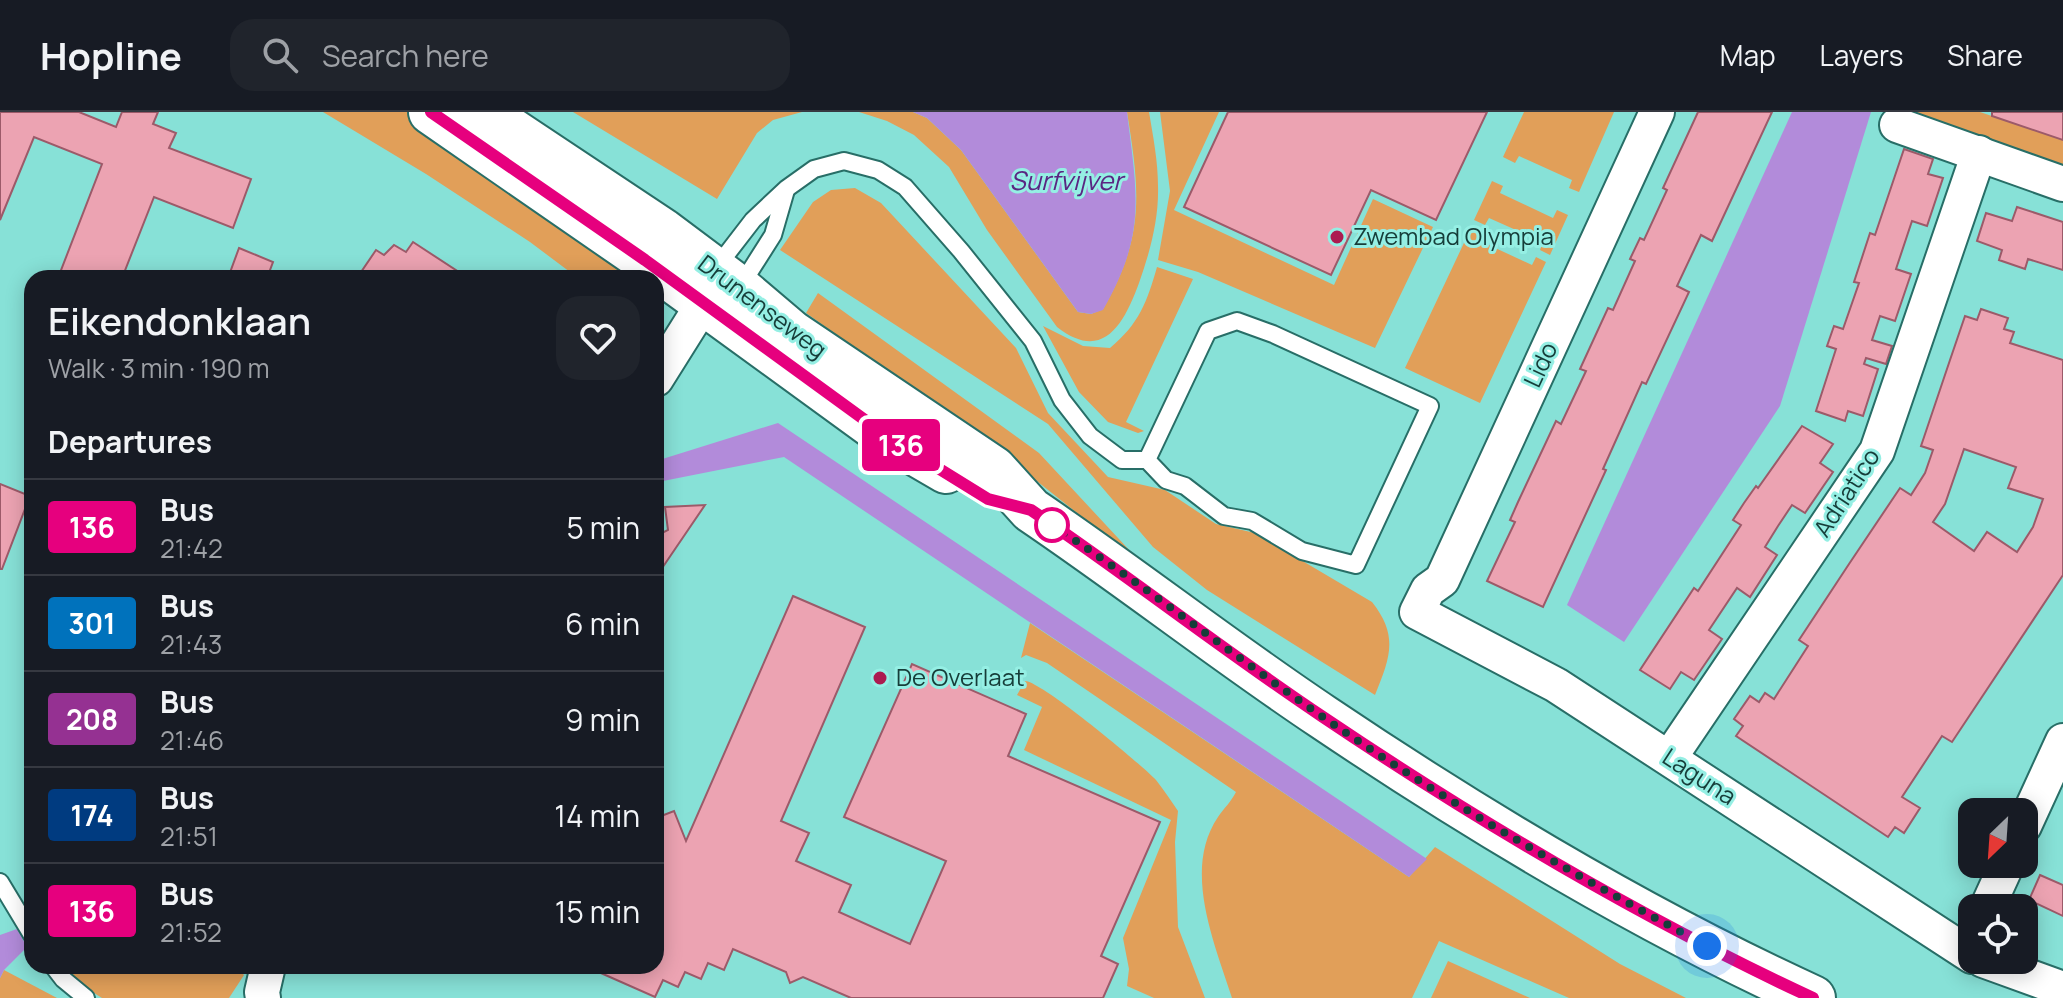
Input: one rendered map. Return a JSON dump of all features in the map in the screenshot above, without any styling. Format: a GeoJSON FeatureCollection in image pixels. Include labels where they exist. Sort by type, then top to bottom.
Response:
{"type":"FeatureCollection","features":[{"type":"Feature","properties":{"kind":"street","name":"Drunenseweg"},"geometry":{"type":"LineString","coordinates":[[431,112],[645,260],[719,288]]}},
{"type":"Feature","properties":{"kind":"street","name":"Drunenseweg"},"geometry":{"type":"LineString","coordinates":[[484,112],[663,231],[719,288],[891,439],[988,499],[1031,510],[1321,716],[1451,800],[1610,894],[1755,972],[1813,998]]}},
{"type":"Feature","properties":{"kind":"street","name":"Lido"},"geometry":{"type":"LineString","coordinates":[[1417,612],[1428,590],[1442,580],[1657,112]]}},
{"type":"Feature","properties":{"kind":"street"},"geometry":{"type":"LineString","coordinates":[[1897,125],[2063,184]]}},
{"type":"Feature","properties":{"kind":"street","name":"Adriatico"},"geometry":{"type":"LineString","coordinates":[[1670,757],[1877,451],[1979,153]]}},
{"type":"Feature","properties":{"kind":"street"},"geometry":{"type":"LineString","coordinates":[[664,367],[719,288]]}},
{"type":"Feature","properties":{"kind":"street","name":"Laguna"},"geometry":{"type":"LineString","coordinates":[[1417,612],[1556,685],[1958,942]]}},
{"type":"Feature","properties":{"kind":"street"},"geometry":{"type":"LineString","coordinates":[[2037,798],[2063,741]]}},
{"type":"Feature","properties":{"kind":"street","name":"Laguna"},"geometry":{"type":"LineString","coordinates":[[2027,974],[2063,989]]}},
{"type":"Feature","properties":{"kind":"lane"},"geometry":{"type":"LineString","coordinates":[[719,288],[753,220],[786,189],[814,169],[844,161],[878,170],[905,187],[1033,341],[1062,400],[1090,436],[1122,460],[1147,460],[1166,480],[1185,486],[1224,516],[1252,521],[1302,551],[1356,565],[1430,406],[1273,334],[1237,321],[1208,331],[1147,460]]}},
{"type":"Feature","properties":{"kind":"lane"},"geometry":{"type":"LineString","coordinates":[[719,288],[773,235],[786,189]]}},
{"type":"Feature","properties":{"kind":"lane"},"geometry":{"type":"LineString","coordinates":[[0,882],[24,922]]}},
{"type":"Feature","properties":{"kind":"lane"},"geometry":{"type":"LineString","coordinates":[[59,974],[86,998]]}},
{"type":"Feature","properties":{"kind":"shaded area"},"geometry":{"type":"Polygon","coordinates":[[[323,112],[412,112],[624,258],[620,270],[567,270],[426,174],[323,112]]]}},
{"type":"Feature","properties":{"kind":"shaded area"},"geometry":{"type":"Polygon","coordinates":[[[573,112],[802,112],[773,120],[757,133],[717,199],[573,112]]]}},
{"type":"Feature","properties":{"kind":"shaded area"},"geometry":{"type":"Polygon","coordinates":[[[859,112],[913,112],[927,118],[961,150],[1078,312],[1091,314],[1103,309],[1117,283],[1132,236],[1136,190],[1127,112],[1149,112],[1158,177],[1155,223],[1139,283],[1119,324],[1099,340],[1087,341],[1057,327],[987,230],[949,167],[914,135],[887,121],[859,112]]]}},
{"type":"Feature","properties":{"kind":"shaded area"},"geometry":{"type":"Polygon","coordinates":[[[1160,112],[1219,112],[1174,210],[1334,285],[1373,199],[1433,227],[1375,348],[1198,272],[1158,260],[1170,191],[1160,112]]]}},
{"type":"Feature","properties":{"kind":"shaded area"},"geometry":{"type":"Polygon","coordinates":[[[1524,112],[1614,112],[1579,192],[1569,188],[1572,180],[1519,156],[1515,163],[1503,157],[1524,112]]]}},
{"type":"Feature","properties":{"kind":"shaded area"},"geometry":{"type":"Polygon","coordinates":[[[1888,112],[1980,112],[2063,140],[2063,171],[1888,112]]]}},
{"type":"Feature","properties":{"kind":"shaded area"},"geometry":{"type":"Polygon","coordinates":[[[1492,181],[1503,186],[1500,193],[1553,218],[1557,210],[1568,215],[1550,255],[1540,250],[1543,242],[1489,218],[1485,225],[1474,220],[1492,181]]]}},
{"type":"Feature","properties":{"kind":"shaded area"},"geometry":{"type":"Polygon","coordinates":[[[855,188],[881,203],[1016,348],[1048,413],[1108,477],[1165,490],[1216,524],[1255,533],[1372,602],[1389,637],[1388,658],[1375,695],[1207,590],[1153,547],[1048,424],[780,250],[813,202],[831,190],[855,188]]]}},
{"type":"Feature","properties":{"kind":"shaded area"},"geometry":{"type":"Polygon","coordinates":[[[1471,228],[1481,233],[1478,240],[1532,265],[1536,257],[1546,262],[1480,403],[1405,368],[1471,228]]]}},
{"type":"Feature","properties":{"kind":"shaded area"},"geometry":{"type":"Polygon","coordinates":[[[1157,267],[1193,279],[1126,422],[1144,431],[1138,433],[1108,422],[1079,392],[1043,326],[1083,346],[1110,348],[1141,312],[1157,267]]]}},
{"type":"Feature","properties":{"kind":"shaded area"},"geometry":{"type":"Polygon","coordinates":[[[818,293],[1039,453],[1145,567],[989,443],[806,313],[818,293]]]}},
{"type":"Feature","properties":{"kind":"shaded area"},"geometry":{"type":"Polygon","coordinates":[[[1030,623],[1409,877],[1435,847],[1620,964],[1686,998],[1569,998],[1439,941],[1412,998],[1232,998],[1211,931],[1202,883],[1208,838],[1236,792],[1047,663],[1026,655],[1021,658],[1030,623]]]}},
{"type":"Feature","properties":{"kind":"shaded area"},"geometry":{"type":"Polygon","coordinates":[[[1025,681],[1070,708],[1131,758],[1156,780],[1178,811],[1175,842],[1178,927],[1205,998],[1154,998],[1127,986],[1129,969],[1123,938],[1171,820],[1024,750],[1042,707],[1017,695],[1025,681]]]}},
{"type":"Feature","properties":{"kind":"shaded area"},"geometry":{"type":"Polygon","coordinates":[[[1448,961],[1530,998],[1431,998],[1448,961]]]}},
{"type":"Feature","properties":{"kind":"shaded area"},"geometry":{"type":"Polygon","coordinates":[[[4,970],[57,998],[0,998],[0,978],[4,970]]]}},
{"type":"Feature","properties":{"kind":"shaded area"},"geometry":{"type":"Polygon","coordinates":[[[64,974],[244,975],[229,998],[102,998],[64,974]]]}},
{"type":"Feature","properties":{"kind":"water","name":"Surfvijver"},"geometry":{"type":"Polygon","coordinates":[[[913,112],[1127,112],[1134,167],[1133,235],[1117,283],[1103,310],[1091,314],[1078,312],[961,150],[927,118],[913,112]]]}},
{"type":"Feature","properties":{"kind":"water"},"geometry":{"type":"Polygon","coordinates":[[[1792,112],[1871,112],[1780,406],[1624,642],[1567,605],[1792,112]]]}},
{"type":"Feature","properties":{"kind":"water"},"geometry":{"type":"Polygon","coordinates":[[[778,423],[1427,859],[1409,877],[784,457],[664,481],[664,459],[778,423]]]}},
{"type":"Feature","properties":{"kind":"water"},"geometry":{"type":"Polygon","coordinates":[[[17,929],[24,942],[24,950],[0,978],[0,935],[17,929]]]}},
{"type":"Feature","properties":{"kind":"building"},"geometry":{"type":"Polygon","coordinates":[[[0,112],[79,112],[116,127],[122,112],[158,112],[153,124],[176,133],[169,148],[251,179],[233,228],[154,197],[125,270],[61,270],[102,164],[34,137],[0,220],[0,112]]]}},
{"type":"Feature","properties":{"kind":"building"},"geometry":{"type":"Polygon","coordinates":[[[1228,112],[1487,112],[1436,220],[1371,190],[1331,275],[1184,207],[1228,112]]]}},
{"type":"Feature","properties":{"kind":"building"},"geometry":{"type":"Polygon","coordinates":[[[1698,112],[1772,112],[1712,241],[1701,235],[1677,286],[1689,292],[1646,384],[1642,382],[1603,469],[1606,470],[1543,607],[1487,581],[1515,522],[1510,520],[1518,502],[1556,421],[1561,424],[1586,371],[1580,369],[1608,308],[1613,310],[1635,261],[1630,259],[1640,238],[1644,240],[1667,190],[1663,188],[1698,112]]]}},
{"type":"Feature","properties":{"kind":"building"},"geometry":{"type":"Polygon","coordinates":[[[1992,112],[2063,112],[2063,140],[1992,116],[1992,112]]]}},
{"type":"Feature","properties":{"kind":"building"},"geometry":{"type":"Polygon","coordinates":[[[1904,149],[1933,159],[1928,174],[1943,178],[1927,226],[1912,221],[1896,269],[1911,274],[1895,321],[1880,316],[1872,340],[1892,346],[1886,364],[1866,358],[1864,364],[1878,369],[1863,416],[1848,411],[1845,421],[1816,411],[1836,349],[1827,346],[1834,326],[1843,329],[1859,283],[1854,282],[1870,233],[1875,235],[1904,149]]]}},
{"type":"Feature","properties":{"kind":"building"},"geometry":{"type":"Polygon","coordinates":[[[2017,207],[2063,222],[2063,270],[2028,259],[2025,269],[1999,260],[2002,250],[1977,241],[1986,213],[2012,221],[2017,207]]]}},
{"type":"Feature","properties":{"kind":"building"},"geometry":{"type":"Polygon","coordinates":[[[413,242],[456,270],[362,270],[376,250],[384,255],[394,245],[406,252],[413,242]]]}},
{"type":"Feature","properties":{"kind":"building"},"geometry":{"type":"Polygon","coordinates":[[[239,248],[273,262],[270,270],[231,270],[239,248]]]}},
{"type":"Feature","properties":{"kind":"building"},"geometry":{"type":"Polygon","coordinates":[[[1981,309],[2008,318],[2004,329],[2014,332],[2010,343],[2063,360],[2063,575],[1952,742],[1942,736],[1902,797],[1920,808],[1904,833],[1895,827],[1888,837],[1736,736],[1743,726],[1734,719],[1750,696],[1759,702],[1765,693],[1774,699],[1808,646],[1799,640],[1849,564],[1900,488],[1911,495],[1925,473],[1933,450],[1921,446],[1950,360],[1965,316],[1977,320],[1981,309]],[[1964,449],[1945,504],[1933,522],[1974,551],[1987,532],[2017,552],[2033,527],[2043,499],[2008,488],[2016,467],[1964,449]]]}},
{"type":"Feature","properties":{"kind":"building"},"geometry":{"type":"Polygon","coordinates":[[[1802,426],[1833,444],[1820,463],[1833,472],[1805,513],[1792,505],[1765,547],[1777,555],[1750,597],[1737,588],[1709,630],[1722,639],[1694,680],[1681,672],[1670,689],[1640,670],[1694,588],[1698,591],[1741,525],[1733,520],[1744,503],[1802,426]]]}},
{"type":"Feature","properties":{"kind":"building"},"geometry":{"type":"Polygon","coordinates":[[[0,484],[24,494],[24,512],[0,569],[0,484]]]}},
{"type":"Feature","properties":{"kind":"building"},"geometry":{"type":"Polygon","coordinates":[[[705,505],[664,565],[664,532],[668,530],[665,507],[705,505]]]}},
{"type":"Feature","properties":{"kind":"building"},"geometry":{"type":"Polygon","coordinates":[[[793,596],[865,627],[781,821],[809,833],[796,861],[851,885],[839,912],[910,944],[946,861],[844,817],[912,664],[1026,714],[1008,756],[1160,822],[1101,956],[1118,964],[1103,998],[851,998],[803,977],[790,983],[786,972],[733,949],[724,970],[708,963],[701,979],[685,972],[678,987],[663,980],[655,997],[603,974],[664,974],[664,815],[674,811],[686,841],[793,596]]]}},
{"type":"Feature","properties":{"kind":"building"},"geometry":{"type":"Polygon","coordinates":[[[2040,875],[2063,885],[2063,916],[2038,904],[2038,894],[2032,894],[2040,875]]]}},
{"type":"Feature","properties":{"kind":"bus line","name":"136"},"geometry":{"type":"LineString","coordinates":[[431,112],[658,270]]}},
{"type":"Feature","properties":{"kind":"bus line","name":"136"},"geometry":{"type":"LineString","coordinates":[[664,274],[891,439],[988,499],[1031,510],[1321,716],[1451,800],[1610,894],[1755,972],[1813,998]]}},
{"type":"Feature","properties":{"kind":"place","name":"Zwembad Olympia"},"geometry":{"type":"Point","coordinates":[1337,237]}},
{"type":"Feature","properties":{"kind":"place","name":"De Overlaat"},"geometry":{"type":"Point","coordinates":[880,678]}},
{"type":"Feature","properties":{"kind":"route"},"geometry":{"type":"LineString","coordinates":[[1052,525],[1321,716],[1451,800],[1610,894],[1707,946]]}}]}
